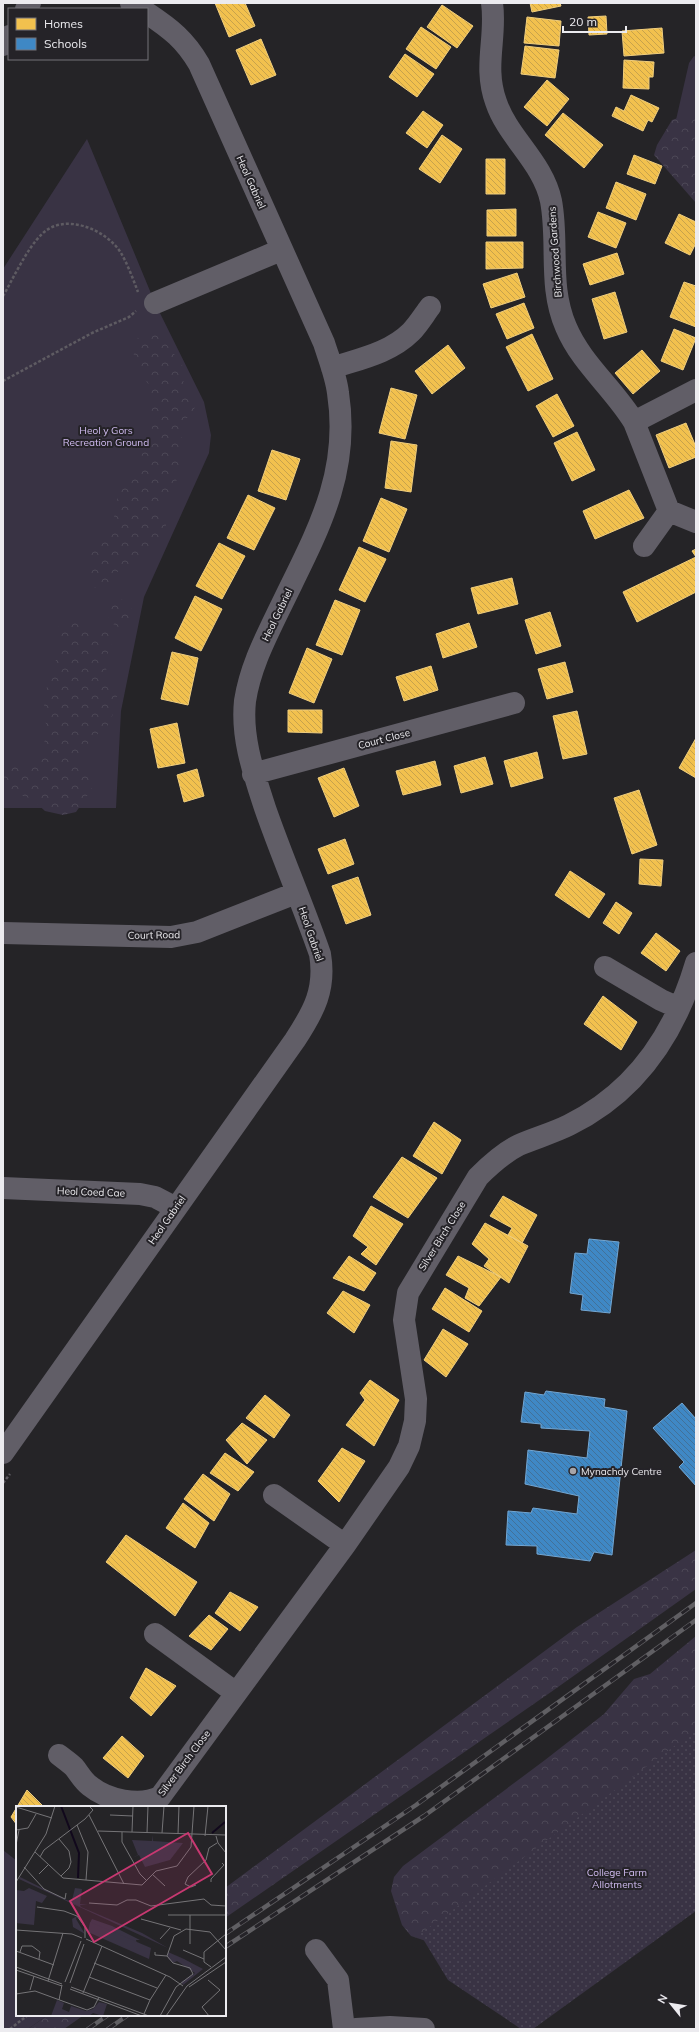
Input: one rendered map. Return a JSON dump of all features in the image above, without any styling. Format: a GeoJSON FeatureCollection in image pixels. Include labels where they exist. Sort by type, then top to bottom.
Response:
{"type":"FeatureCollection","features":[{"type":"Feature","properties":{"kind":"street","name":"Birchwood Gardens"},"geometry":{"type":"LineString","coordinates":[[492,3],[489,66],[491,84],[496,103],[507,125],[533,161],[544,180],[551,201],[557,300],[566,326],[578,349],[625,407],[634,422],[669,511]]}},
{"type":"Feature","properties":{"kind":"street","name":"Heol Gabriel"},"geometry":{"type":"LineString","coordinates":[[3,1453],[295,1040],[308,1020],[318,1000],[323,970],[320,954],[253,774],[245,725],[245,702],[250,679],[260,650],[326,508],[336,481],[340,455],[341,419],[338,391],[324,343],[281,250],[199,64],[189,46],[176,33],[148,14]]}},
{"type":"Feature","properties":{"kind":"street"},"geometry":{"type":"LineString","coordinates":[[149,304],[281,250]]}},
{"type":"Feature","properties":{"kind":"street"},"geometry":{"type":"LineString","coordinates":[[332,368],[382,351],[402,340],[412,331],[430,307]]}},
{"type":"Feature","properties":{"kind":"street"},"geometry":{"type":"LineString","coordinates":[[634,422],[696,390]]}},
{"type":"Feature","properties":{"kind":"street"},"geometry":{"type":"LineString","coordinates":[[644,546],[669,511],[696,522]]}},
{"type":"Feature","properties":{"kind":"street","name":"Court Close"},"geometry":{"type":"LineString","coordinates":[[253,774],[514,703]]}},
{"type":"Feature","properties":{"kind":"street","name":"Court Road"},"geometry":{"type":"LineString","coordinates":[[3,933],[171,937],[197,932],[296,892]]}},
{"type":"Feature","properties":{"kind":"street","name":"Silver Birch Close"},"geometry":{"type":"LineString","coordinates":[[60,1755],[73,1766],[89,1785],[111,1797],[140,1802],[164,1802],[236,1693],[345,1545],[399,1467],[409,1446],[415,1421],[416,1399],[404,1320],[408,1293],[478,1177],[503,1155],[517,1146],[568,1126],[592,1113],[636,1078],[648,1063],[671,1025],[696,963]]}},
{"type":"Feature","properties":{"kind":"street"},"geometry":{"type":"LineString","coordinates":[[605,967],[643,990],[679,1008]]}},
{"type":"Feature","properties":{"kind":"street","name":"Heol Coed Cae"},"geometry":{"type":"LineString","coordinates":[[3,1188],[140,1194],[155,1197],[176,1208]]}},
{"type":"Feature","properties":{"kind":"street"},"geometry":{"type":"LineString","coordinates":[[274,1495],[345,1545]]}},
{"type":"Feature","properties":{"kind":"street"},"geometry":{"type":"LineString","coordinates":[[155,1634],[236,1693]]}},
{"type":"Feature","properties":{"kind":"street"},"geometry":{"type":"LineString","coordinates":[[316,1950],[338,1980],[344,2029]]}},
{"type":"Feature","properties":{"kind":"street"},"geometry":{"type":"LineString","coordinates":[[356,2029],[390,2027],[424,2029]]}},
{"type":"Feature","properties":{"kind":"path"},"geometry":{"type":"LineString","coordinates":[[3,296],[25,258],[42,234],[58,224],[75,224],[89,228],[107,238],[121,252],[149,304],[128,317],[92,333],[3,381]]}},
{"type":"Feature","properties":{"kind":"path"},"geometry":{"type":"LineString","coordinates":[[10,2029],[27,2016]]}},
{"type":"Feature","properties":{"kind":"green space"},"geometry":{"type":"Polygon","coordinates":[[[694,56],[696,57],[696,199],[670,146],[689,63],[694,56]]]}},
{"type":"Feature","properties":{"kind":"green space"},"geometry":{"type":"Polygon","coordinates":[[[696,112],[696,203],[654,155],[657,145],[672,120],[696,112]]]}},
{"type":"Feature","properties":{"kind":"green space","name":"Heol y Gors Recreation Ground"},"geometry":{"type":"Polygon","coordinates":[[[87,139],[155,303],[204,402],[211,435],[209,453],[144,597],[121,711],[116,808],[3,808],[3,269],[87,139]]]}},
{"type":"Feature","properties":{"kind":"green space"},"geometry":{"type":"Polygon","coordinates":[[[150,331],[163,340],[182,364],[184,388],[190,393],[196,405],[192,413],[184,421],[181,430],[183,445],[179,457],[181,468],[178,478],[162,504],[160,511],[166,524],[166,539],[144,559],[131,567],[117,572],[113,580],[103,589],[92,587],[90,580],[91,571],[87,554],[92,546],[103,540],[109,531],[117,502],[117,491],[121,485],[131,480],[139,469],[142,453],[149,443],[152,427],[151,388],[136,366],[133,350],[139,335],[150,331]]]}},
{"type":"Feature","properties":{"kind":"green space"},"geometry":{"type":"Polygon","coordinates":[[[119,598],[128,603],[134,613],[127,626],[118,627],[110,622],[107,610],[111,601],[119,598]]]}},
{"type":"Feature","properties":{"kind":"green space"},"geometry":{"type":"Polygon","coordinates":[[[75,617],[84,620],[88,630],[99,629],[109,632],[113,640],[108,652],[106,672],[113,684],[117,696],[113,714],[106,729],[93,737],[82,752],[79,768],[82,774],[92,778],[92,789],[76,812],[63,815],[45,811],[32,799],[3,788],[3,770],[14,764],[41,765],[42,747],[49,731],[45,721],[44,706],[47,686],[60,648],[56,631],[61,623],[75,617]]]}},
{"type":"Feature","properties":{"kind":"green space"},"geometry":{"type":"Polygon","coordinates":[[[696,1550],[696,1589],[551,1692],[226,1917],[226,1887],[577,1627],[696,1550]]]}},
{"type":"Feature","properties":{"kind":"green space"},"geometry":{"type":"Polygon","coordinates":[[[696,1636],[696,1752],[432,1943],[411,1936],[402,1925],[391,1891],[394,1877],[403,1866],[604,1714],[634,1679],[650,1674],[696,1636]]]}},
{"type":"Feature","properties":{"kind":"green space","name":"College Farm Allotments"},"geometry":{"type":"Polygon","coordinates":[[[696,1730],[696,1911],[533,2029],[521,2029],[448,1980],[420,1934],[696,1730]]]}},
{"type":"Feature","properties":{"kind":"green space"},"geometry":{"type":"Polygon","coordinates":[[[3,1850],[16,1860],[16,2016],[47,2016],[28,2029],[3,2029],[3,1850]]]}},
{"type":"Feature","properties":{"kind":"green space"},"geometry":{"type":"Polygon","coordinates":[[[47,2016],[83,2016],[64,2029],[28,2029],[47,2016]]]}},
{"type":"Feature","properties":{"kind":"building: Homes"},"geometry":{"type":"Polygon","coordinates":[[[215,3],[245,3],[255,26],[229,37],[215,3]]]}},
{"type":"Feature","properties":{"kind":"building: Homes"},"geometry":{"type":"Polygon","coordinates":[[[530,3],[560,3],[561,6],[532,12],[530,3]]]}},
{"type":"Feature","properties":{"kind":"building: Homes"},"geometry":{"type":"Polygon","coordinates":[[[442,5],[473,26],[457,48],[427,27],[442,5]]]}},
{"type":"Feature","properties":{"kind":"building: Homes"},"geometry":{"type":"Polygon","coordinates":[[[606,16],[607,34],[589,35],[588,17],[606,16]]]}},
{"type":"Feature","properties":{"kind":"building: Homes"},"geometry":{"type":"Polygon","coordinates":[[[527,17],[561,21],[559,46],[524,43],[527,17]]]}},
{"type":"Feature","properties":{"kind":"building: Homes"},"geometry":{"type":"Polygon","coordinates":[[[421,27],[451,47],[436,69],[406,49],[421,27]]]}},
{"type":"Feature","properties":{"kind":"building: Homes"},"geometry":{"type":"Polygon","coordinates":[[[662,28],[664,53],[624,56],[622,31],[662,28]]]}},
{"type":"Feature","properties":{"kind":"building: Homes"},"geometry":{"type":"Polygon","coordinates":[[[261,39],[276,75],[251,85],[236,50],[261,39]]]}},
{"type":"Feature","properties":{"kind":"building: Homes"},"geometry":{"type":"Polygon","coordinates":[[[525,46],[559,50],[555,78],[521,74],[525,46]]]}},
{"type":"Feature","properties":{"kind":"building: Homes"},"geometry":{"type":"Polygon","coordinates":[[[405,54],[434,74],[417,97],[389,77],[405,54]]]}},
{"type":"Feature","properties":{"kind":"building: Homes"},"geometry":{"type":"Polygon","coordinates":[[[624,60],[654,62],[653,77],[649,77],[649,89],[623,88],[624,60]]]}},
{"type":"Feature","properties":{"kind":"building: Homes"},"geometry":{"type":"Polygon","coordinates":[[[547,80],[569,99],[547,126],[524,107],[547,80]]]}},
{"type":"Feature","properties":{"kind":"building: Homes"},"geometry":{"type":"Polygon","coordinates":[[[631,95],[659,108],[652,122],[648,120],[643,131],[612,116],[616,107],[624,111],[631,95]]]}},
{"type":"Feature","properties":{"kind":"building: Homes"},"geometry":{"type":"Polygon","coordinates":[[[423,111],[443,125],[427,148],[406,133],[423,111]]]}},
{"type":"Feature","properties":{"kind":"building: Homes"},"geometry":{"type":"Polygon","coordinates":[[[563,113],[603,145],[584,168],[545,135],[563,113]]]}},
{"type":"Feature","properties":{"kind":"building: Homes"},"geometry":{"type":"Polygon","coordinates":[[[442,135],[462,149],[440,183],[419,169],[442,135]]]}},
{"type":"Feature","properties":{"kind":"building: Homes"},"geometry":{"type":"Polygon","coordinates":[[[634,155],[662,166],[655,184],[627,174],[634,155]]]}},
{"type":"Feature","properties":{"kind":"building: Homes"},"geometry":{"type":"Polygon","coordinates":[[[486,159],[505,159],[505,194],[486,194],[486,159]]]}},
{"type":"Feature","properties":{"kind":"building: Homes"},"geometry":{"type":"Polygon","coordinates":[[[616,182],[646,194],[636,220],[606,208],[616,182]]]}},
{"type":"Feature","properties":{"kind":"building: Homes"},"geometry":{"type":"Polygon","coordinates":[[[516,209],[516,236],[487,236],[487,210],[516,209]]]}},
{"type":"Feature","properties":{"kind":"building: Homes"},"geometry":{"type":"Polygon","coordinates":[[[598,212],[626,223],[616,248],[588,237],[598,212]]]}},
{"type":"Feature","properties":{"kind":"building: Homes"},"geometry":{"type":"Polygon","coordinates":[[[679,214],[696,222],[696,243],[690,255],[665,243],[679,214]]]}},
{"type":"Feature","properties":{"kind":"building: Homes"},"geometry":{"type":"Polygon","coordinates":[[[486,242],[523,242],[523,268],[486,269],[486,242]]]}},
{"type":"Feature","properties":{"kind":"building: Homes"},"geometry":{"type":"Polygon","coordinates":[[[617,253],[624,274],[590,285],[583,264],[617,253]]]}},
{"type":"Feature","properties":{"kind":"building: Homes"},"geometry":{"type":"Polygon","coordinates":[[[517,273],[525,297],[491,308],[483,284],[517,273]]]}},
{"type":"Feature","properties":{"kind":"building: Homes"},"geometry":{"type":"Polygon","coordinates":[[[684,282],[696,286],[696,327],[670,317],[684,282]]]}},
{"type":"Feature","properties":{"kind":"building: Homes"},"geometry":{"type":"Polygon","coordinates":[[[615,292],[627,332],[604,339],[592,299],[615,292]]]}},
{"type":"Feature","properties":{"kind":"building: Homes"},"geometry":{"type":"Polygon","coordinates":[[[524,303],[534,328],[507,339],[496,314],[524,303]]]}},
{"type":"Feature","properties":{"kind":"building: Homes"},"geometry":{"type":"Polygon","coordinates":[[[674,329],[696,338],[683,370],[661,361],[674,329]]]}},
{"type":"Feature","properties":{"kind":"building: Homes"},"geometry":{"type":"Polygon","coordinates":[[[532,334],[553,379],[528,391],[506,347],[532,334]]]}},
{"type":"Feature","properties":{"kind":"building: Homes"},"geometry":{"type":"Polygon","coordinates":[[[448,345],[465,368],[432,394],[415,371],[448,345]]]}},
{"type":"Feature","properties":{"kind":"building: Homes"},"geometry":{"type":"Polygon","coordinates":[[[642,350],[660,371],[633,394],[615,373],[642,350]]]}},
{"type":"Feature","properties":{"kind":"building: Homes"},"geometry":{"type":"Polygon","coordinates":[[[391,388],[417,395],[405,439],[379,433],[391,388]]]}},
{"type":"Feature","properties":{"kind":"building: Homes"},"geometry":{"type":"Polygon","coordinates":[[[557,394],[574,426],[553,437],[536,406],[557,394]]]}},
{"type":"Feature","properties":{"kind":"building: Homes"},"geometry":{"type":"Polygon","coordinates":[[[686,423],[696,447],[696,457],[669,468],[656,435],[686,423]]]}},
{"type":"Feature","properties":{"kind":"building: Homes"},"geometry":{"type":"Polygon","coordinates":[[[577,432],[595,470],[572,481],[554,443],[577,432]]]}},
{"type":"Feature","properties":{"kind":"building: Homes"},"geometry":{"type":"Polygon","coordinates":[[[391,441],[417,445],[411,492],[385,488],[391,441]]]}},
{"type":"Feature","properties":{"kind":"building: Homes"},"geometry":{"type":"Polygon","coordinates":[[[272,450],[300,459],[286,500],[258,491],[272,450]]]}},
{"type":"Feature","properties":{"kind":"building: Homes"},"geometry":{"type":"Polygon","coordinates":[[[629,490],[644,518],[595,539],[583,511],[629,490]]]}},
{"type":"Feature","properties":{"kind":"building: Homes"},"geometry":{"type":"Polygon","coordinates":[[[248,495],[275,508],[254,550],[227,538],[248,495]]]}},
{"type":"Feature","properties":{"kind":"building: Homes"},"geometry":{"type":"Polygon","coordinates":[[[381,498],[407,509],[389,552],[363,541],[381,498]]]}},
{"type":"Feature","properties":{"kind":"building: Homes"},"geometry":{"type":"Polygon","coordinates":[[[219,543],[245,556],[222,599],[196,586],[219,543]]]}},
{"type":"Feature","properties":{"kind":"building: Homes"},"geometry":{"type":"Polygon","coordinates":[[[359,547],[386,559],[365,602],[339,590],[359,547]]]}},
{"type":"Feature","properties":{"kind":"building: Homes"},"geometry":{"type":"Polygon","coordinates":[[[696,549],[696,557],[692,551],[696,549]]]}},
{"type":"Feature","properties":{"kind":"building: Homes"},"geometry":{"type":"Polygon","coordinates":[[[696,557],[696,592],[637,622],[623,592],[696,557]]]}},
{"type":"Feature","properties":{"kind":"building: Homes"},"geometry":{"type":"Polygon","coordinates":[[[512,578],[518,604],[478,614],[471,588],[512,578]]]}},
{"type":"Feature","properties":{"kind":"building: Homes"},"geometry":{"type":"Polygon","coordinates":[[[195,596],[222,609],[201,651],[175,638],[195,596]]]}},
{"type":"Feature","properties":{"kind":"building: Homes"},"geometry":{"type":"Polygon","coordinates":[[[335,600],[360,610],[342,655],[316,645],[335,600]]]}},
{"type":"Feature","properties":{"kind":"building: Homes"},"geometry":{"type":"Polygon","coordinates":[[[550,612],[561,646],[536,654],[525,620],[550,612]]]}},
{"type":"Feature","properties":{"kind":"building: Homes"},"geometry":{"type":"Polygon","coordinates":[[[469,623],[477,647],[443,658],[436,634],[469,623]]]}},
{"type":"Feature","properties":{"kind":"building: Homes"},"geometry":{"type":"Polygon","coordinates":[[[307,648],[332,659],[314,703],[289,693],[307,648]]]}},
{"type":"Feature","properties":{"kind":"building: Homes"},"geometry":{"type":"Polygon","coordinates":[[[172,652],[198,658],[188,705],[161,699],[172,652]]]}},
{"type":"Feature","properties":{"kind":"building: Homes"},"geometry":{"type":"Polygon","coordinates":[[[565,662],[573,692],[547,699],[538,669],[565,662]]]}},
{"type":"Feature","properties":{"kind":"building: Homes"},"geometry":{"type":"Polygon","coordinates":[[[431,666],[438,690],[404,701],[396,677],[431,666]]]}},
{"type":"Feature","properties":{"kind":"building: Homes"},"geometry":{"type":"Polygon","coordinates":[[[288,710],[322,710],[322,733],[288,732],[288,710]]]}},
{"type":"Feature","properties":{"kind":"building: Homes"},"geometry":{"type":"Polygon","coordinates":[[[577,711],[587,754],[563,759],[553,716],[577,711]]]}},
{"type":"Feature","properties":{"kind":"building: Homes"},"geometry":{"type":"Polygon","coordinates":[[[177,723],[185,763],[158,768],[150,729],[177,723]]]}},
{"type":"Feature","properties":{"kind":"building: Homes"},"geometry":{"type":"Polygon","coordinates":[[[696,738],[696,778],[679,768],[696,738]]]}},
{"type":"Feature","properties":{"kind":"building: Homes"},"geometry":{"type":"Polygon","coordinates":[[[537,752],[543,778],[511,787],[504,761],[537,752]]]}},
{"type":"Feature","properties":{"kind":"building: Homes"},"geometry":{"type":"Polygon","coordinates":[[[485,757],[493,784],[461,793],[454,766],[485,757]]]}},
{"type":"Feature","properties":{"kind":"building: Homes"},"geometry":{"type":"Polygon","coordinates":[[[435,761],[441,785],[403,795],[396,771],[435,761]]]}},
{"type":"Feature","properties":{"kind":"building: Homes"},"geometry":{"type":"Polygon","coordinates":[[[344,768],[359,806],[334,817],[318,778],[344,768]]]}},
{"type":"Feature","properties":{"kind":"building: Homes"},"geometry":{"type":"Polygon","coordinates":[[[197,769],[204,796],[184,802],[177,775],[197,769]]]}},
{"type":"Feature","properties":{"kind":"building: Homes"},"geometry":{"type":"Polygon","coordinates":[[[639,790],[657,845],[632,854],[614,798],[639,790]]]}},
{"type":"Feature","properties":{"kind":"building: Homes"},"geometry":{"type":"Polygon","coordinates":[[[345,839],[354,864],[328,874],[318,849],[345,839]]]}},
{"type":"Feature","properties":{"kind":"building: Homes"},"geometry":{"type":"Polygon","coordinates":[[[640,859],[663,860],[661,886],[639,884],[640,859]]]}},
{"type":"Feature","properties":{"kind":"building: Homes"},"geometry":{"type":"Polygon","coordinates":[[[570,871],[605,894],[589,918],[555,895],[570,871]]]}},
{"type":"Feature","properties":{"kind":"building: Homes"},"geometry":{"type":"Polygon","coordinates":[[[358,877],[371,915],[346,924],[332,886],[358,877]]]}},
{"type":"Feature","properties":{"kind":"building: Homes"},"geometry":{"type":"Polygon","coordinates":[[[616,902],[632,913],[619,934],[603,923],[616,902]]]}},
{"type":"Feature","properties":{"kind":"building: Homes"},"geometry":{"type":"Polygon","coordinates":[[[656,933],[680,951],[666,971],[641,953],[656,933]]]}},
{"type":"Feature","properties":{"kind":"building: Homes"},"geometry":{"type":"Polygon","coordinates":[[[603,996],[637,1022],[621,1050],[584,1024],[603,996]]]}},
{"type":"Feature","properties":{"kind":"building: Homes"},"geometry":{"type":"Polygon","coordinates":[[[434,1122],[461,1140],[442,1174],[413,1156],[434,1122]]]}},
{"type":"Feature","properties":{"kind":"building: Homes"},"geometry":{"type":"Polygon","coordinates":[[[402,1157],[437,1178],[408,1218],[373,1197],[402,1157]]]}},
{"type":"Feature","properties":{"kind":"building: Homes"},"geometry":{"type":"Polygon","coordinates":[[[503,1196],[537,1215],[522,1243],[508,1235],[512,1228],[490,1216],[503,1196]]]}},
{"type":"Feature","properties":{"kind":"building: Homes"},"geometry":{"type":"Polygon","coordinates":[[[371,1206],[403,1224],[376,1265],[361,1254],[368,1247],[353,1236],[371,1206]]]}},
{"type":"Feature","properties":{"kind":"building: Homes"},"geometry":{"type":"Polygon","coordinates":[[[485,1223],[528,1246],[509,1283],[484,1266],[489,1259],[472,1244],[485,1223]]]}},
{"type":"Feature","properties":{"kind":"building: Homes"},"geometry":{"type":"Polygon","coordinates":[[[349,1256],[376,1273],[364,1291],[333,1278],[349,1256]]]}},
{"type":"Feature","properties":{"kind":"building: Homes"},"geometry":{"type":"Polygon","coordinates":[[[458,1256],[501,1277],[479,1306],[465,1298],[469,1288],[446,1275],[458,1256]]]}},
{"type":"Feature","properties":{"kind":"building: Homes"},"geometry":{"type":"Polygon","coordinates":[[[445,1288],[482,1311],[469,1332],[432,1309],[445,1288]]]}},
{"type":"Feature","properties":{"kind":"building: Homes"},"geometry":{"type":"Polygon","coordinates":[[[343,1291],[370,1305],[354,1333],[327,1313],[343,1291]]]}},
{"type":"Feature","properties":{"kind":"building: Homes"},"geometry":{"type":"Polygon","coordinates":[[[443,1329],[468,1344],[446,1377],[424,1360],[443,1329]]]}},
{"type":"Feature","properties":{"kind":"building: Homes"},"geometry":{"type":"Polygon","coordinates":[[[370,1380],[399,1400],[374,1446],[346,1425],[365,1400],[360,1393],[370,1380]]]}},
{"type":"Feature","properties":{"kind":"building: Homes"},"geometry":{"type":"Polygon","coordinates":[[[265,1395],[290,1415],[274,1438],[246,1418],[265,1395]]]}},
{"type":"Feature","properties":{"kind":"building: Homes"},"geometry":{"type":"Polygon","coordinates":[[[242,1423],[267,1440],[247,1464],[226,1440],[242,1423]]]}},
{"type":"Feature","properties":{"kind":"building: Homes"},"geometry":{"type":"Polygon","coordinates":[[[342,1448],[365,1461],[339,1502],[318,1481],[342,1448]]]}},
{"type":"Feature","properties":{"kind":"building: Homes"},"geometry":{"type":"Polygon","coordinates":[[[225,1453],[254,1472],[238,1491],[210,1473],[225,1453]]]}},
{"type":"Feature","properties":{"kind":"building: Homes"},"geometry":{"type":"Polygon","coordinates":[[[203,1474],[230,1494],[214,1521],[184,1499],[203,1474]]]}},
{"type":"Feature","properties":{"kind":"building: Homes"},"geometry":{"type":"Polygon","coordinates":[[[183,1503],[209,1523],[195,1548],[166,1528],[183,1503]]]}},
{"type":"Feature","properties":{"kind":"building: Homes"},"geometry":{"type":"Polygon","coordinates":[[[126,1535],[197,1582],[175,1616],[106,1562],[126,1535]]]}},
{"type":"Feature","properties":{"kind":"building: Homes"},"geometry":{"type":"Polygon","coordinates":[[[230,1592],[258,1607],[240,1631],[215,1613],[230,1592]]]}},
{"type":"Feature","properties":{"kind":"building: Homes"},"geometry":{"type":"Polygon","coordinates":[[[209,1615],[228,1629],[211,1650],[189,1636],[209,1615]]]}},
{"type":"Feature","properties":{"kind":"building: Homes"},"geometry":{"type":"Polygon","coordinates":[[[146,1668],[176,1686],[151,1716],[130,1698],[146,1668]]]}},
{"type":"Feature","properties":{"kind":"building: Homes"},"geometry":{"type":"Polygon","coordinates":[[[122,1736],[144,1756],[128,1778],[103,1758],[122,1736]]]}},
{"type":"Feature","properties":{"kind":"building: Homes"},"geometry":{"type":"Polygon","coordinates":[[[27,1790],[43,1806],[18,1806],[27,1790]]]}},
{"type":"Feature","properties":{"kind":"building: Homes"},"geometry":{"type":"Polygon","coordinates":[[[16,1809],[16,1824],[11,1817],[16,1809]]]}},
{"type":"Feature","properties":{"kind":"building: Schools"},"geometry":{"type":"Polygon","coordinates":[[[589,1239],[619,1242],[610,1313],[581,1310],[583,1295],[570,1293],[575,1253],[587,1254],[589,1239]]]}},
{"type":"Feature","properties":{"kind":"building: Schools","name":"Mynachdy Centre"},"geometry":{"type":"Polygon","coordinates":[[[546,1391],[605,1399],[604,1407],[627,1411],[612,1555],[594,1552],[590,1561],[537,1554],[537,1546],[506,1545],[508,1511],[531,1513],[533,1508],[577,1514],[579,1496],[525,1484],[528,1450],[587,1458],[590,1431],[541,1428],[541,1424],[521,1422],[525,1392],[544,1395],[546,1391]]]}},
{"type":"Feature","properties":{"kind":"building: Schools"},"geometry":{"type":"Polygon","coordinates":[[[682,1403],[696,1419],[696,1486],[679,1467],[684,1462],[653,1428],[682,1403]]]}},
{"type":"Feature","properties":{"kind":"railway"},"geometry":{"type":"LineString","coordinates":[[226,1933],[416,1805],[696,1603]]}},
{"type":"Feature","properties":{"kind":"railway"},"geometry":{"type":"LineString","coordinates":[[226,1946],[424,1816],[696,1620]]}},
{"type":"Feature","properties":{"kind":"railway"},"geometry":{"type":"LineString","coordinates":[[88,2029],[107,2016]]}},
{"type":"Feature","properties":{"kind":"railway"},"geometry":{"type":"LineString","coordinates":[[108,2029],[127,2016]]}},
{"type":"Feature","properties":{"kind":"place","name":"Mynachdy Centre"},"geometry":{"type":"Point","coordinates":[573,1471]}}]}
